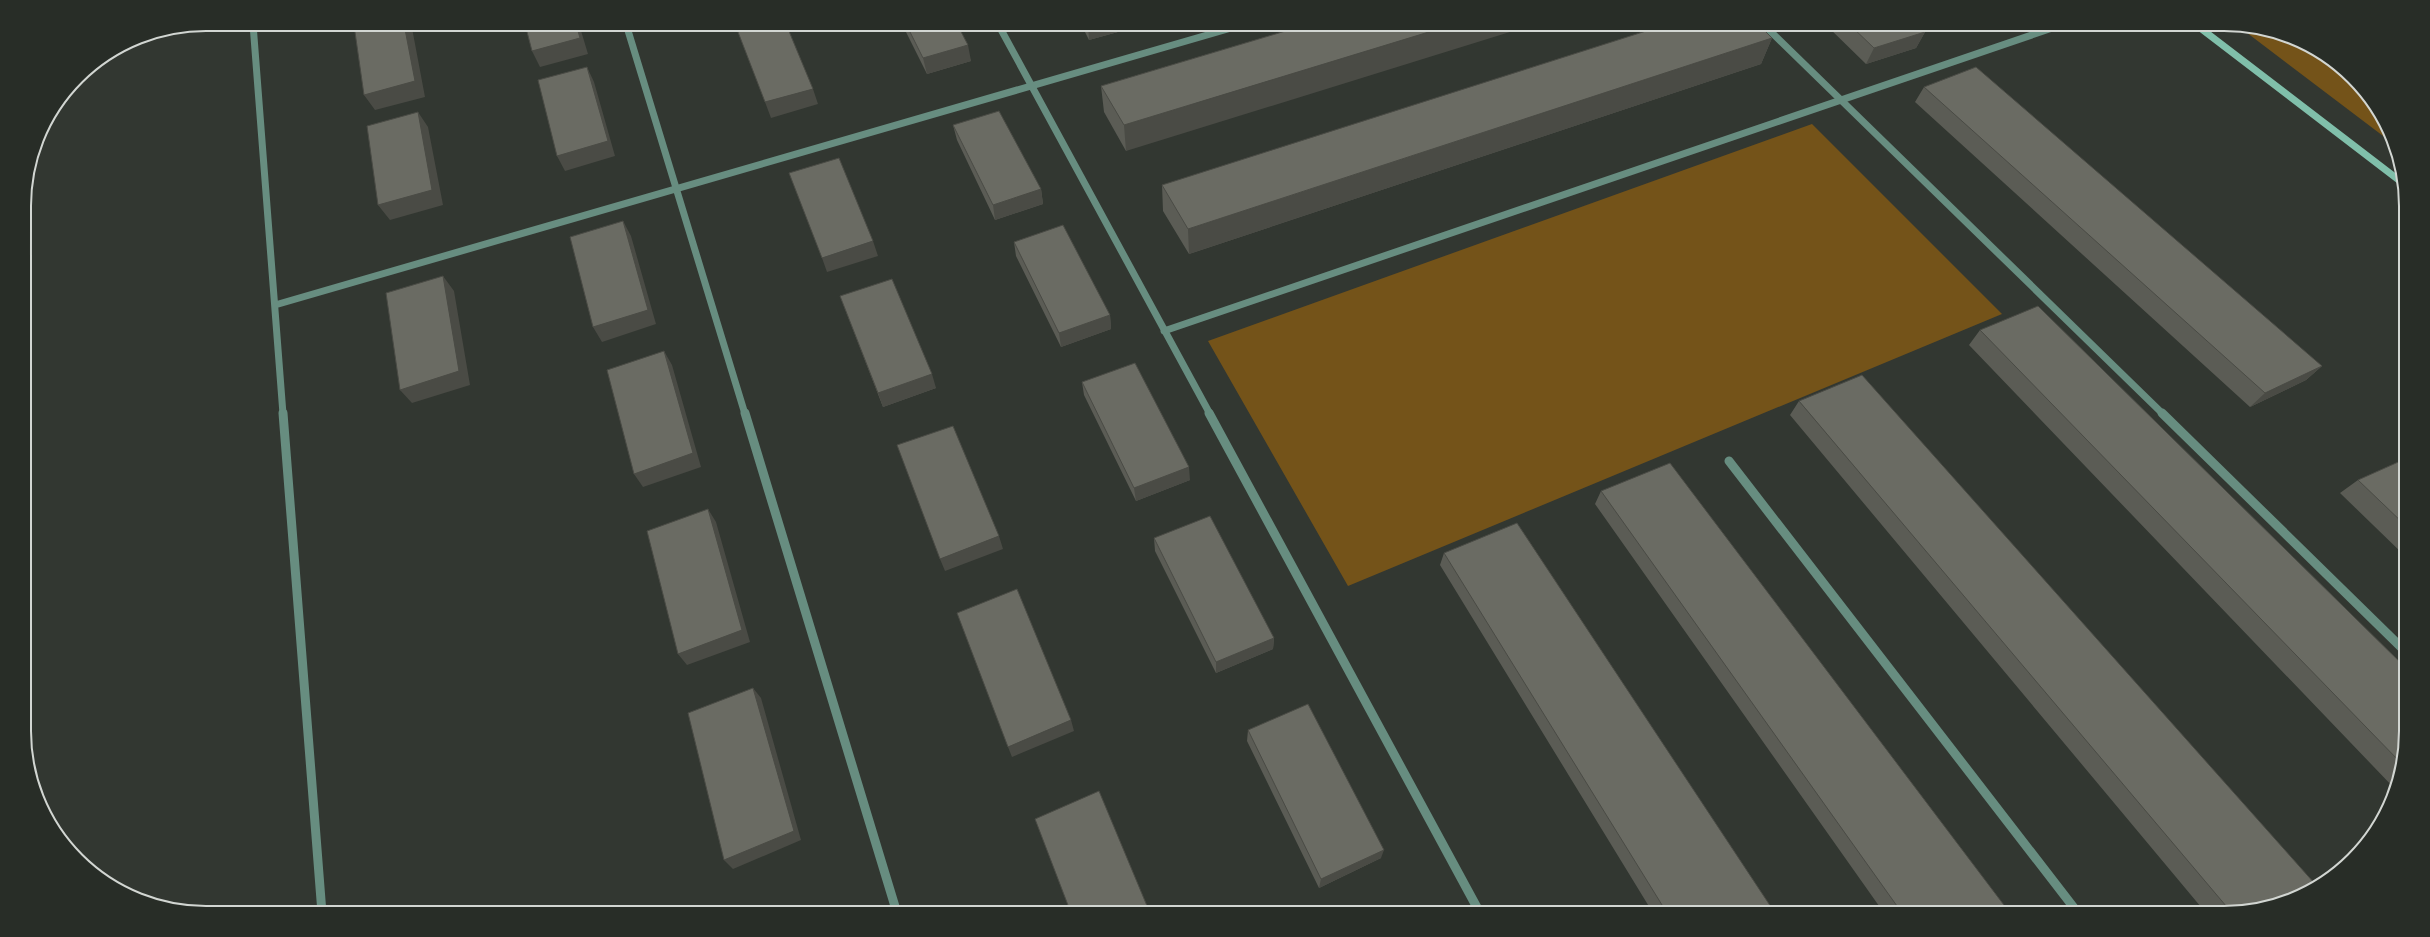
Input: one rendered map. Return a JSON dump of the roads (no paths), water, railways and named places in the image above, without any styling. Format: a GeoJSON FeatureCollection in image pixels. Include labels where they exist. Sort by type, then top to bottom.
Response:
{"type":"FeatureCollection","features":[{"type":"Feature","properties":{"kind":"street"},"geometry":{"type":"LineString","coordinates":[[254,31],[321,906]]}},
{"type":"Feature","properties":{"kind":"street"},"geometry":{"type":"LineString","coordinates":[[628,31],[895,906]]}},
{"type":"Feature","properties":{"kind":"street"},"geometry":{"type":"LineString","coordinates":[[1002,31],[1476,906]]}},
{"type":"Feature","properties":{"kind":"street"},"geometry":{"type":"LineString","coordinates":[[275,305],[1221,31]]}},
{"type":"Feature","properties":{"kind":"street"},"geometry":{"type":"LineString","coordinates":[[1770,31],[2399,645]]}},
{"type":"Feature","properties":{"kind":"street"},"geometry":{"type":"LineString","coordinates":[[1164,331],[1840,99],[2043,31]]}},
{"type":"Feature","properties":{"kind":"street"},"geometry":{"type":"LineString","coordinates":[[2204,31],[2397,179]]}},
{"type":"Feature","properties":{"kind":"street"},"geometry":{"type":"LineString","coordinates":[[1729,461],[2073,906]]}}]}
